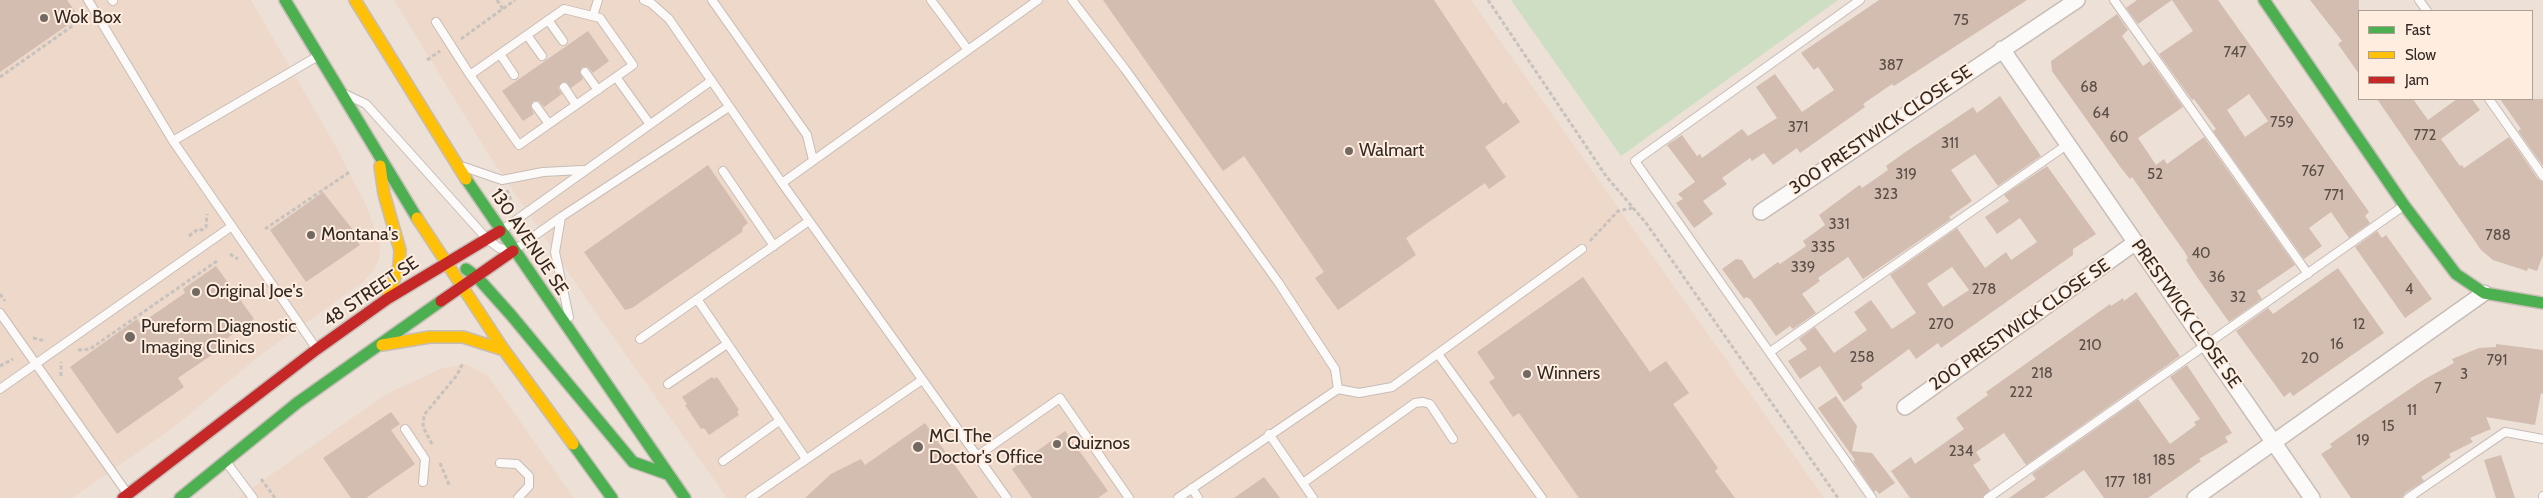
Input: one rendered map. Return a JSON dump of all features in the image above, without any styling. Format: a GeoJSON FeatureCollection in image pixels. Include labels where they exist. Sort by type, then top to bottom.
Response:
{"type":"FeatureCollection","features":[{"type":"Feature","properties":{"kind":"main road"},"geometry":{"type":"LineString","coordinates":[[285,0],[379,158],[504,350],[612,498]]}},
{"type":"Feature","properties":{"kind":"main road","name":"130 AVENUE SE"},"geometry":{"type":"LineString","coordinates":[[350,0],[358,5],[455,164],[513,251],[684,498]]}},
{"type":"Feature","properties":{"kind":"main road"},"geometry":{"type":"LineString","coordinates":[[2264,0],[2404,205],[2456,274],[2484,293],[2543,303]]}},
{"type":"Feature","properties":{"kind":"main road"},"geometry":{"type":"LineString","coordinates":[[379,158],[384,194],[400,250],[399,266],[387,299]]}},
{"type":"Feature","properties":{"kind":"main road","name":"48 STREET SE"},"geometry":{"type":"LineString","coordinates":[[125,496],[317,349],[387,299],[500,231]]}},
{"type":"Feature","properties":{"kind":"main road"},"geometry":{"type":"LineString","coordinates":[[180,498],[298,403],[374,347],[513,251]]}},
{"type":"Feature","properties":{"kind":"main road"},"geometry":{"type":"LineString","coordinates":[[447,263],[462,266],[477,277],[633,462],[667,474]]}},
{"type":"Feature","properties":{"kind":"main road"},"geometry":{"type":"LineString","coordinates":[[374,347],[430,337],[463,337],[504,350]]}},
{"type":"Feature","properties":{"kind":"street"},"geometry":{"type":"LineString","coordinates":[[2002,49],[2077,0]]}},
{"type":"Feature","properties":{"kind":"street","name":"PRESTWICK CLOSE SE"},"geometry":{"type":"LineString","coordinates":[[2002,49],[2312,498]]}},
{"type":"Feature","properties":{"kind":"street","name":"300 PRESTWICK CLOSE SE"},"geometry":{"type":"LineString","coordinates":[[1761,212],[2002,49]]}},
{"type":"Feature","properties":{"kind":"street","name":"200 PRESTWICK CLOSE SE"},"geometry":{"type":"LineString","coordinates":[[1905,407],[2136,242]]}},
{"type":"Feature","properties":{"kind":"street"},"geometry":{"type":"LineString","coordinates":[[2195,498],[2484,293]]}},
{"type":"Feature","properties":{"kind":"lane"},"geometry":{"type":"LineString","coordinates":[[88,0],[173,141],[317,349]]}},
{"type":"Feature","properties":{"kind":"lane"},"geometry":{"type":"LineString","coordinates":[[560,0],[564,9]]}},
{"type":"Feature","properties":{"kind":"lane"},"geometry":{"type":"LineString","coordinates":[[592,16],[598,0]]}},
{"type":"Feature","properties":{"kind":"lane"},"geometry":{"type":"LineString","coordinates":[[712,0],[807,135],[814,160]]}},
{"type":"Feature","properties":{"kind":"lane"},"geometry":{"type":"LineString","coordinates":[[931,0],[968,50]]}},
{"type":"Feature","properties":{"kind":"lane"},"geometry":{"type":"LineString","coordinates":[[782,183],[1038,0]]}},
{"type":"Feature","properties":{"kind":"lane"},"geometry":{"type":"LineString","coordinates":[[1072,0],[1125,69],[1278,282],[1335,369],[1338,389]]}},
{"type":"Feature","properties":{"kind":"lane"},"geometry":{"type":"LineString","coordinates":[[1860,0],[1635,161],[1872,498]]}},
{"type":"Feature","properties":{"kind":"lane"},"geometry":{"type":"LineString","coordinates":[[2114,0],[2308,274]]}},
{"type":"Feature","properties":{"kind":"lane"},"geometry":{"type":"LineString","coordinates":[[649,1],[668,19],[782,183],[1007,498]]}},
{"type":"Feature","properties":{"kind":"lane"},"geometry":{"type":"LineString","coordinates":[[436,22],[470,75],[519,145],[633,65],[600,18],[564,9],[470,75]]}},
{"type":"Feature","properties":{"kind":"lane"},"geometry":{"type":"LineString","coordinates":[[548,20],[563,41]]}},
{"type":"Feature","properties":{"kind":"lane"},"geometry":{"type":"LineString","coordinates":[[527,35],[542,56]]}},
{"type":"Feature","properties":{"kind":"lane"},"geometry":{"type":"LineString","coordinates":[[500,54],[514,75]]}},
{"type":"Feature","properties":{"kind":"lane"},"geometry":{"type":"LineString","coordinates":[[173,141],[318,56]]}},
{"type":"Feature","properties":{"kind":"lane"},"geometry":{"type":"LineString","coordinates":[[585,72],[598,90]]}},
{"type":"Feature","properties":{"kind":"lane"},"geometry":{"type":"LineString","coordinates":[[616,77],[649,123]]}},
{"type":"Feature","properties":{"kind":"lane"},"geometry":{"type":"LineString","coordinates":[[500,231],[582,170],[711,81]]}},
{"type":"Feature","properties":{"kind":"lane"},"geometry":{"type":"LineString","coordinates":[[564,87],[576,105]]}},
{"type":"Feature","properties":{"kind":"lane"},"geometry":{"type":"LineString","coordinates":[[339,91],[366,104],[487,239],[499,248],[513,251],[561,217],[729,107]]}},
{"type":"Feature","properties":{"kind":"lane"},"geometry":{"type":"LineString","coordinates":[[2490,100],[2543,176]]}},
{"type":"Feature","properties":{"kind":"lane"},"geometry":{"type":"LineString","coordinates":[[536,106],[549,124]]}},
{"type":"Feature","properties":{"kind":"lane"},"geometry":{"type":"LineString","coordinates":[[1770,352],[2068,144]]}},
{"type":"Feature","properties":{"kind":"lane"},"geometry":{"type":"LineString","coordinates":[[455,164],[502,180],[543,172],[582,170]]}},
{"type":"Feature","properties":{"kind":"lane"},"geometry":{"type":"LineString","coordinates":[[723,171],[774,246]]}},
{"type":"Feature","properties":{"kind":"lane"},"geometry":{"type":"LineString","coordinates":[[1988,498],[2404,205]]}},
{"type":"Feature","properties":{"kind":"lane"},"geometry":{"type":"LineString","coordinates":[[561,217],[555,252],[573,336]]}},
{"type":"Feature","properties":{"kind":"lane"},"geometry":{"type":"LineString","coordinates":[[640,340],[809,221]]}},
{"type":"Feature","properties":{"kind":"lane"},"geometry":{"type":"LineString","coordinates":[[0,388],[232,226]]}},
{"type":"Feature","properties":{"kind":"lane"},"geometry":{"type":"LineString","coordinates":[[1178,498],[1269,434],[1338,389],[1359,393],[1392,387],[1582,249]]}},
{"type":"Feature","properties":{"kind":"lane"},"geometry":{"type":"LineString","coordinates":[[697,299],[806,460]]}},
{"type":"Feature","properties":{"kind":"lane"},"geometry":{"type":"LineString","coordinates":[[0,313],[36,363],[125,496]]}},
{"type":"Feature","properties":{"kind":"lane"},"geometry":{"type":"LineString","coordinates":[[668,384],[727,344]]}},
{"type":"Feature","properties":{"kind":"lane"},"geometry":{"type":"LineString","coordinates":[[1438,354],[1542,498]]}},
{"type":"Feature","properties":{"kind":"lane"},"geometry":{"type":"LineString","coordinates":[[750,498],[922,380]]}},
{"type":"Feature","properties":{"kind":"lane"},"geometry":{"type":"LineString","coordinates":[[977,456],[1060,398],[1129,498]]}},
{"type":"Feature","properties":{"kind":"lane"},"geometry":{"type":"LineString","coordinates":[[1302,483],[1415,403],[1423,402],[1430,404],[1453,439]]}},
{"type":"Feature","properties":{"kind":"lane"},"geometry":{"type":"LineString","coordinates":[[723,461],[779,421]]}},
{"type":"Feature","properties":{"kind":"lane"},"geometry":{"type":"LineString","coordinates":[[404,429],[426,459],[423,482]]}},
{"type":"Feature","properties":{"kind":"lane"},"geometry":{"type":"LineString","coordinates":[[2408,498],[2505,432],[2543,439]]}},
{"type":"Feature","properties":{"kind":"lane"},"geometry":{"type":"LineString","coordinates":[[1269,434],[1313,498]]}},
{"type":"Feature","properties":{"kind":"lane"},"geometry":{"type":"LineString","coordinates":[[226,461],[253,498]]}},
{"type":"Feature","properties":{"kind":"lane"},"geometry":{"type":"LineString","coordinates":[[500,463],[517,464],[529,476],[529,486],[518,498]]}},
{"type":"Feature","properties":{"kind":"lane"},"geometry":{"type":"LineString","coordinates":[[1192,488],[1198,498]]}},
{"type":"Feature","properties":{"kind":"path"},"geometry":{"type":"LineString","coordinates":[[497,0],[503,8]]}},
{"type":"Feature","properties":{"kind":"path"},"geometry":{"type":"LineString","coordinates":[[460,39],[516,0]]}},
{"type":"Feature","properties":{"kind":"path"},"geometry":{"type":"LineString","coordinates":[[1488,0],[1606,176],[1634,208],[1838,498]]}},
{"type":"Feature","properties":{"kind":"path"},"geometry":{"type":"LineString","coordinates":[[0,77],[85,17]]}},
{"type":"Feature","properties":{"kind":"path"},"geometry":{"type":"LineString","coordinates":[[427,60],[443,50]]}},
{"type":"Feature","properties":{"kind":"path"},"geometry":{"type":"LineString","coordinates":[[265,229],[351,171]]}},
{"type":"Feature","properties":{"kind":"path"},"geometry":{"type":"LineString","coordinates":[[507,189],[514,211]]}},
{"type":"Feature","properties":{"kind":"path"},"geometry":{"type":"LineString","coordinates":[[1582,249],[1618,211],[1634,208]]}},
{"type":"Feature","properties":{"kind":"path"},"geometry":{"type":"LineString","coordinates":[[188,236],[197,230]]}},
{"type":"Feature","properties":{"kind":"path"},"geometry":{"type":"LineString","coordinates":[[226,255],[233,252]]}},
{"type":"Feature","properties":{"kind":"path"},"geometry":{"type":"LineString","coordinates":[[72,352],[90,349],[217,261]]}},
{"type":"Feature","properties":{"kind":"path"},"geometry":{"type":"LineString","coordinates":[[0,294],[11,309]]}},
{"type":"Feature","properties":{"kind":"path"},"geometry":{"type":"LineString","coordinates":[[26,332],[37,341],[52,340]]}},
{"type":"Feature","properties":{"kind":"path"},"geometry":{"type":"LineString","coordinates":[[0,366],[13,359]]}},
{"type":"Feature","properties":{"kind":"path"},"geometry":{"type":"LineString","coordinates":[[432,444],[423,427],[424,415],[457,375],[463,363]]}},
{"type":"Feature","properties":{"kind":"path"},"geometry":{"type":"LineString","coordinates":[[440,463],[450,488]]}},
{"type":"Feature","properties":{"kind":"path"},"geometry":{"type":"LineString","coordinates":[[261,479],[275,498]]}},
{"type":"Feature","properties":{"kind":"shaded area"},"geometry":{"type":"Polygon","coordinates":[[[0,0],[251,0],[336,147],[366,205],[380,245],[379,259],[374,270],[363,282],[259,356],[174,427],[72,498],[0,498],[0,0]]]}},
{"type":"Feature","properties":{"kind":"shaded area"},"geometry":{"type":"Polygon","coordinates":[[[394,0],[1471,0],[1824,498],[727,498],[583,294],[489,155],[394,0]]]}},
{"type":"Feature","properties":{"kind":"shaded area"},"geometry":{"type":"Polygon","coordinates":[[[465,364],[488,376],[574,498],[238,498],[385,395],[440,369],[465,364]]]}},
{"type":"Feature","properties":{"kind":"green space"},"geometry":{"type":"Polygon","coordinates":[[[1511,0],[1838,0],[1621,156],[1511,0]]]}},
{"type":"Feature","properties":{"kind":"building"},"geometry":{"type":"Polygon","coordinates":[[[0,0],[67,0],[79,17],[0,72],[0,0]]]}},
{"type":"Feature","properties":{"kind":"building","name":"Walmart"},"geometry":{"type":"Polygon","coordinates":[[[1103,0],[1434,0],[1503,104],[1506,102],[1520,122],[1485,147],[1506,177],[1489,189],[1485,183],[1406,238],[1416,255],[1338,310],[1315,278],[1324,272],[1244,156],[1223,171],[1103,0]]]}},
{"type":"Feature","properties":{"kind":"building"},"geometry":{"type":"Polygon","coordinates":[[[1879,0],[2027,0],[1894,86],[1892,84],[1863,104],[1865,107],[1800,153],[1797,148],[1773,165],[1764,153],[1752,161],[1750,158],[1722,178],[1727,184],[1703,201],[1713,214],[1694,228],[1676,203],[1683,199],[1678,194],[1695,182],[1667,145],[1682,135],[1697,156],[1700,154],[1702,158],[1742,129],[1748,136],[1777,118],[1756,87],[1775,74],[1802,112],[1834,90],[1818,67],[1814,70],[1801,53],[1879,0]]]}},
{"type":"Feature","properties":{"kind":"building"},"geometry":{"type":"Polygon","coordinates":[[[2137,0],[2172,0],[2138,24],[2126,8],[2137,0]]]}},
{"type":"Feature","properties":{"kind":"building"},"geometry":{"type":"Polygon","coordinates":[[[2172,0],[2218,0],[2369,212],[2365,216],[2370,223],[2349,238],[2331,212],[2309,228],[2322,246],[2304,259],[2213,131],[2216,129],[2194,99],[2192,100],[2159,54],[2193,31],[2172,0]],[[2249,94],[2227,110],[2245,137],[2268,121],[2249,94]]]}},
{"type":"Feature","properties":{"kind":"building"},"geometry":{"type":"Polygon","coordinates":[[[2310,0],[2359,0],[2358,73],[2338,44],[2342,41],[2310,0]]]}},
{"type":"Feature","properties":{"kind":"building"},"geometry":{"type":"Polygon","coordinates":[[[2117,14],[2128,30],[2122,36],[2143,66],[2150,61],[2183,107],[2138,138],[2156,165],[2164,159],[2167,164],[2204,137],[2295,265],[2257,291],[2262,299],[2229,322],[2186,260],[2188,258],[2184,251],[2132,177],[2130,179],[2121,168],[2052,71],[2051,61],[2117,14]]]}},
{"type":"Feature","properties":{"kind":"building"},"geometry":{"type":"Polygon","coordinates":[[[588,31],[609,61],[593,73],[588,67],[582,67],[580,73],[583,79],[571,88],[566,82],[561,83],[558,88],[562,94],[544,107],[539,101],[533,101],[531,107],[534,114],[523,121],[502,91],[588,31]]]}},
{"type":"Feature","properties":{"kind":"building"},"geometry":{"type":"Polygon","coordinates":[[[2000,96],[2041,156],[1998,186],[1975,154],[1951,170],[1972,201],[1949,217],[1951,219],[1863,279],[1848,257],[1818,278],[1820,281],[1802,294],[1816,313],[1793,329],[1790,326],[1776,336],[1750,299],[1746,297],[1744,299],[1722,269],[1736,259],[1742,260],[1754,279],[1778,262],[1780,264],[1806,246],[1803,241],[1825,225],[1819,215],[1858,186],[1860,185],[1862,188],[1888,170],[1886,166],[1973,107],[1977,113],[2000,96]]]}},
{"type":"Feature","properties":{"kind":"building"},"geometry":{"type":"Polygon","coordinates":[[[2543,99],[2543,166],[2518,131],[2521,129],[2501,100],[2543,99]]]}},
{"type":"Feature","properties":{"kind":"building"},"geometry":{"type":"Polygon","coordinates":[[[2378,100],[2414,100],[2428,120],[2456,100],[2473,100],[2480,110],[2441,139],[2460,166],[2462,165],[2464,168],[2509,137],[2538,179],[2543,182],[2543,255],[2537,271],[2528,268],[2527,271],[2493,260],[2481,250],[2378,100]]]}},
{"type":"Feature","properties":{"kind":"building"},"geometry":{"type":"Polygon","coordinates":[[[708,165],[748,223],[743,227],[742,232],[632,308],[625,310],[584,252],[708,165]]]}},
{"type":"Feature","properties":{"kind":"building"},"geometry":{"type":"Polygon","coordinates":[[[2047,166],[2096,234],[2073,249],[2073,255],[1941,348],[1938,343],[1916,359],[1909,349],[1861,384],[1863,388],[1844,402],[1820,366],[1800,379],[1788,361],[1807,349],[1799,339],[1815,327],[1834,353],[1867,330],[1854,312],[1871,300],[1892,329],[1916,313],[1890,275],[1957,228],[1985,268],[2006,252],[2011,260],[2037,242],[2020,218],[1997,234],[1985,217],[2009,201],[2004,195],[2047,166]],[[1952,267],[1927,284],[1943,307],[1969,290],[1952,267]]]}},
{"type":"Feature","properties":{"kind":"building"},"geometry":{"type":"Polygon","coordinates":[[[323,192],[353,230],[351,234],[360,245],[306,282],[270,230],[323,192]]]}},
{"type":"Feature","properties":{"kind":"building"},"geometry":{"type":"Polygon","coordinates":[[[2377,231],[2382,238],[2386,235],[2432,299],[2405,318],[2355,247],[2377,231]]]}},
{"type":"Feature","properties":{"kind":"building"},"geometry":{"type":"Polygon","coordinates":[[[216,266],[254,319],[222,342],[225,346],[178,378],[184,387],[117,434],[70,367],[137,319],[140,324],[185,293],[183,289],[216,266]]]}},
{"type":"Feature","properties":{"kind":"building"},"geometry":{"type":"Polygon","coordinates":[[[2338,268],[2384,333],[2293,396],[2290,392],[2284,397],[2236,331],[2268,308],[2273,314],[2338,268]]]}},
{"type":"Feature","properties":{"kind":"building"},"geometry":{"type":"Polygon","coordinates":[[[1583,277],[1650,372],[1666,361],[1689,393],[1673,404],[1718,468],[1715,471],[1735,498],[1579,498],[1519,413],[1513,417],[1489,382],[1495,378],[1477,352],[1583,277]]]}},
{"type":"Feature","properties":{"kind":"building"},"geometry":{"type":"Polygon","coordinates":[[[2136,292],[2180,356],[2026,465],[2004,433],[1976,452],[1981,460],[1973,465],[1990,490],[1982,498],[1910,498],[1891,471],[1911,457],[1915,464],[1964,429],[1956,418],[1988,395],[1986,392],[2110,304],[2111,306],[2123,298],[2124,301],[2136,292]]]}},
{"type":"Feature","properties":{"kind":"building"},"geometry":{"type":"Polygon","coordinates":[[[2496,344],[2543,350],[2543,394],[2541,393],[2535,425],[2486,417],[2491,429],[2470,438],[2473,442],[2449,454],[2451,457],[2421,477],[2424,481],[2405,493],[2402,498],[2351,498],[2321,454],[2332,447],[2330,444],[2423,380],[2454,363],[2452,359],[2479,348],[2496,347],[2496,344]]]}},
{"type":"Feature","properties":{"kind":"building"},"geometry":{"type":"Polygon","coordinates":[[[2187,365],[2232,433],[2225,437],[2228,442],[2199,459],[2201,461],[2148,498],[2104,498],[2084,470],[2044,498],[2009,498],[2036,479],[2032,474],[2138,399],[2170,444],[2196,425],[2194,422],[2200,419],[2170,377],[2187,365]]]}},
{"type":"Feature","properties":{"kind":"building"},"geometry":{"type":"Polygon","coordinates":[[[712,377],[714,379],[717,377],[739,410],[737,412],[739,415],[709,435],[704,428],[701,429],[685,405],[687,404],[682,397],[712,377]]]}},
{"type":"Feature","properties":{"kind":"building"},"geometry":{"type":"Polygon","coordinates":[[[1836,396],[1857,426],[1852,451],[1872,453],[1895,483],[1879,494],[1876,490],[1874,492],[1853,461],[1855,460],[1818,408],[1836,396]]]}},
{"type":"Feature","properties":{"kind":"building"},"geometry":{"type":"Polygon","coordinates":[[[391,412],[400,424],[391,430],[415,464],[366,498],[351,498],[323,458],[391,412]]]}},
{"type":"Feature","properties":{"kind":"building"},"geometry":{"type":"Polygon","coordinates":[[[925,423],[978,498],[805,498],[831,474],[861,459],[865,465],[925,423]]]}},
{"type":"Feature","properties":{"kind":"building"},"geometry":{"type":"Polygon","coordinates":[[[1065,431],[1108,491],[1098,498],[1032,498],[1012,469],[1065,431]]]}},
{"type":"Feature","properties":{"kind":"building"},"geometry":{"type":"Polygon","coordinates":[[[2501,455],[2515,498],[2496,498],[2484,460],[2501,455]]]}},
{"type":"Feature","properties":{"kind":"building"},"geometry":{"type":"Polygon","coordinates":[[[1264,477],[1280,498],[1234,498],[1264,477]]]}},
{"type":"Feature","properties":{"kind":"traffic: fast"},"geometry":{"type":"LineString","coordinates":[[285,0],[417,218]]}},
{"type":"Feature","properties":{"kind":"traffic: fast"},"geometry":{"type":"LineString","coordinates":[[2264,0],[2404,205],[2456,274],[2484,293],[2543,303]]}},
{"type":"Feature","properties":{"kind":"traffic: fast"},"geometry":{"type":"LineString","coordinates":[[466,179],[685,498]]}},
{"type":"Feature","properties":{"kind":"traffic: fast"},"geometry":{"type":"LineString","coordinates":[[466,269],[477,277],[511,315],[633,462],[667,474]]}},
{"type":"Feature","properties":{"kind":"traffic: fast"},"geometry":{"type":"LineString","coordinates":[[180,498],[297,403],[441,301]]}},
{"type":"Feature","properties":{"kind":"traffic: fast"},"geometry":{"type":"LineString","coordinates":[[573,444],[612,498]]}},
{"type":"Feature","properties":{"kind":"traffic: slow"},"geometry":{"type":"LineString","coordinates":[[355,0],[466,179]]}},
{"type":"Feature","properties":{"kind":"traffic: slow"},"geometry":{"type":"LineString","coordinates":[[380,166],[384,194],[400,250],[399,266],[387,299]]}},
{"type":"Feature","properties":{"kind":"traffic: slow"},"geometry":{"type":"LineString","coordinates":[[417,218],[504,350],[573,444]]}},
{"type":"Feature","properties":{"kind":"traffic: slow"},"geometry":{"type":"LineString","coordinates":[[382,345],[430,337],[463,337],[504,350]]}},
{"type":"Feature","properties":{"kind":"traffic: jam"},"geometry":{"type":"LineString","coordinates":[[123,498],[317,349],[387,299],[500,231]]}},
{"type":"Feature","properties":{"kind":"traffic: jam"},"geometry":{"type":"LineString","coordinates":[[441,301],[513,251]]}},
{"type":"Feature","properties":{"kind":"place","name":"Wok Box"},"geometry":{"type":"Point","coordinates":[44,18]}},
{"type":"Feature","properties":{"kind":"place","name":"Walmart"},"geometry":{"type":"Point","coordinates":[1349,151]}},
{"type":"Feature","properties":{"kind":"place","name":"Montana's"},"geometry":{"type":"Point","coordinates":[311,235]}},
{"type":"Feature","properties":{"kind":"place","name":"Original Joe's"},"geometry":{"type":"Point","coordinates":[196,292]}},
{"type":"Feature","properties":{"kind":"place","name":"Pureform Diagnostic Imaging Clinics"},"geometry":{"type":"Point","coordinates":[130,337]}},
{"type":"Feature","properties":{"kind":"place","name":"Winners"},"geometry":{"type":"Point","coordinates":[1527,374]}},
{"type":"Feature","properties":{"kind":"place","name":"Quiznos"},"geometry":{"type":"Point","coordinates":[1057,444]}},
{"type":"Feature","properties":{"kind":"place","name":"MCI The Doctor's Office"},"geometry":{"type":"Point","coordinates":[918,447]}}]}
